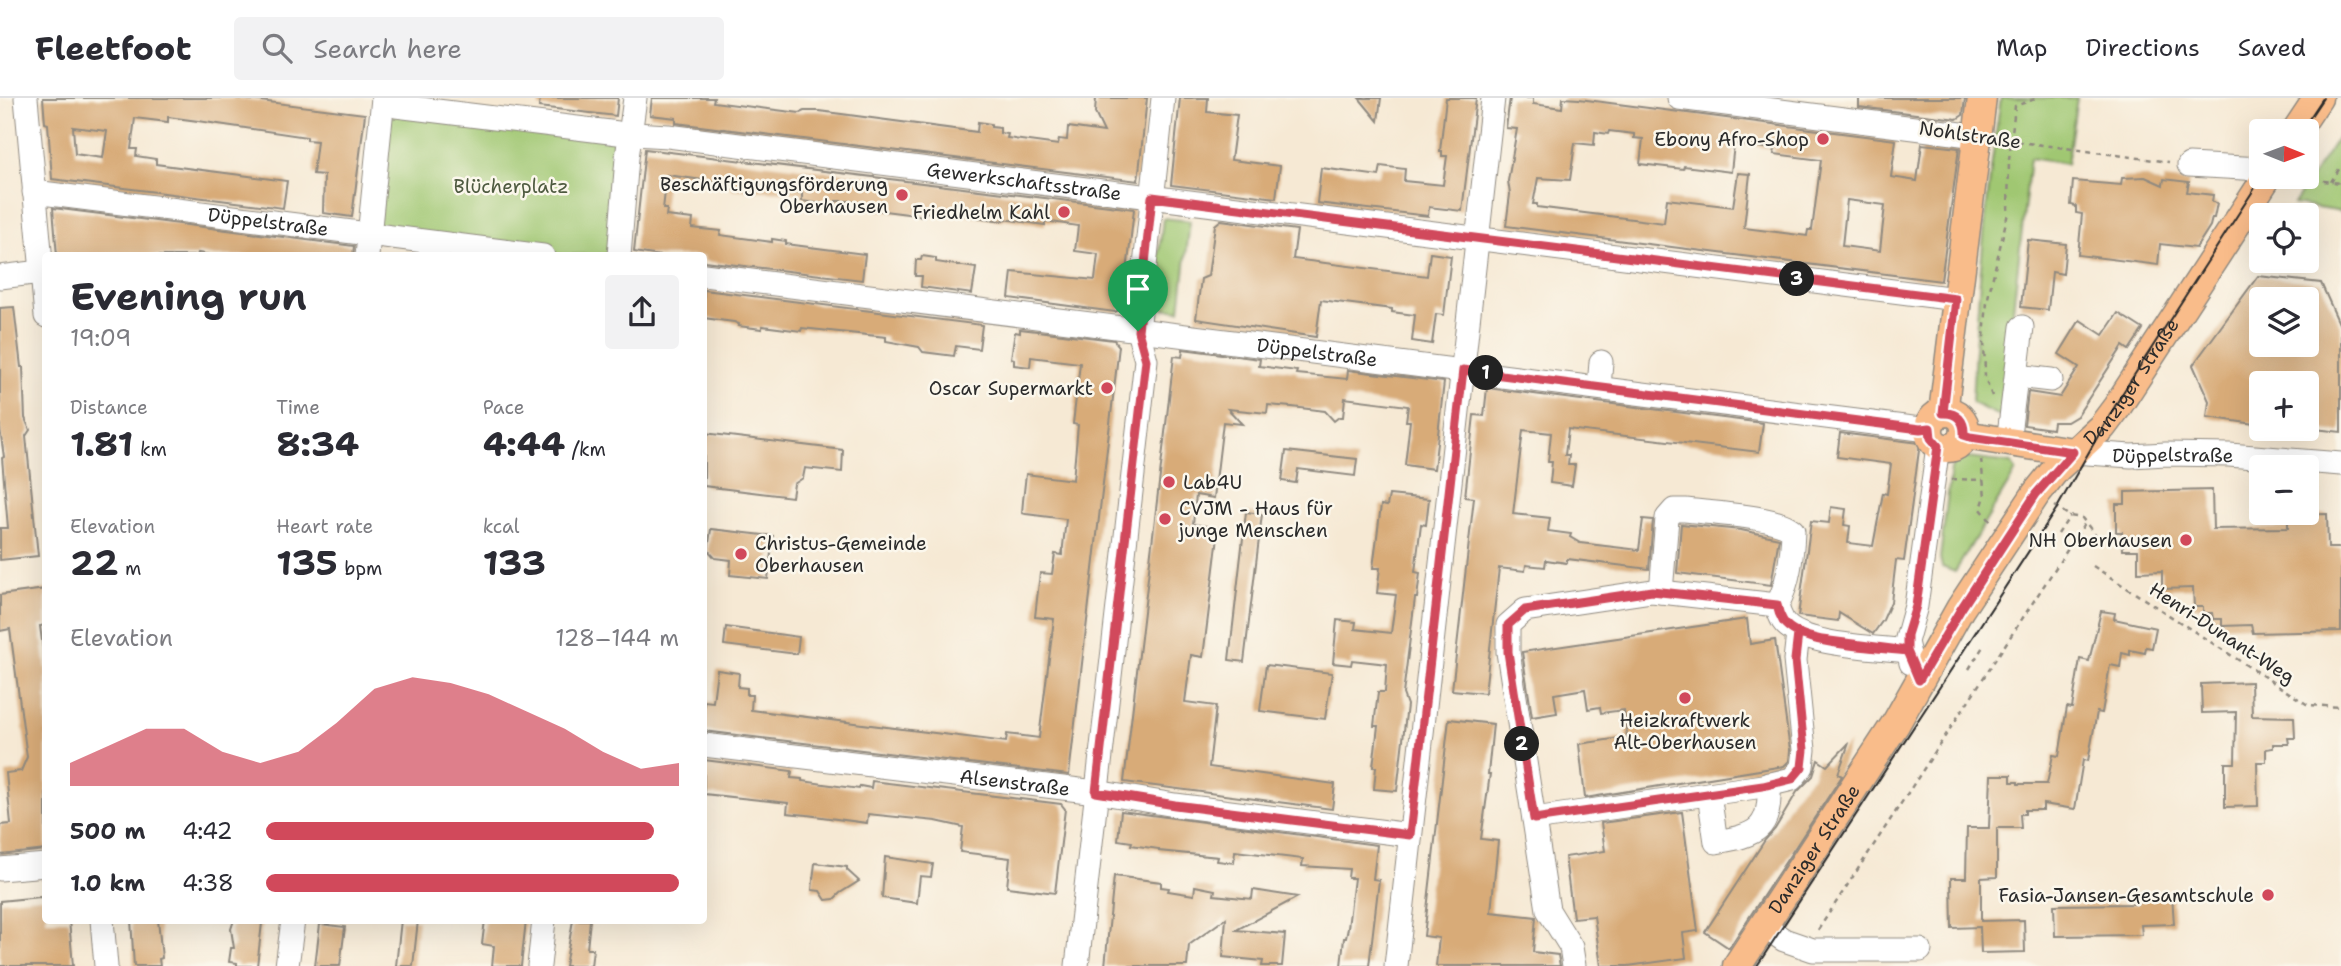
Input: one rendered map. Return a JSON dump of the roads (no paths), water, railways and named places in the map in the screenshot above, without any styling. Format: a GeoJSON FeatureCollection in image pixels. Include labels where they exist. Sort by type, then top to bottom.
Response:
{"type":"FeatureCollection","features":[{"type":"Feature","properties":{"kind":"main road"},"geometry":{"type":"LineString","coordinates":[[1937,429],[1982,98]]}},
{"type":"Feature","properties":{"kind":"main road"},"geometry":{"type":"LineString","coordinates":[[2304,119],[2318,98]]}},
{"type":"Feature","properties":{"kind":"main road","name":"Danziger Straße"},"geometry":{"type":"LineString","coordinates":[[1737,966],[1896,723],[1913,666],[1961,609],[2036,494],[2073,452],[2102,427],[2117,407],[2259,189]]}},
{"type":"Feature","properties":{"kind":"main road","name":"Düppelstraße"},"geometry":{"type":"LineString","coordinates":[[1937,429],[1954,446],[1964,435],[2073,452]]}},
{"type":"Feature","properties":{"kind":"street"},"geometry":{"type":"LineString","coordinates":[[26,98],[42,281]]}},
{"type":"Feature","properties":{"kind":"street"},"geometry":{"type":"LineString","coordinates":[[368,244],[383,98]]}},
{"type":"Feature","properties":{"kind":"street","name":"Gewerkschaftsstraße"},"geometry":{"type":"LineString","coordinates":[[383,98],[396,106],[631,135],[668,136],[1478,237],[1611,262],[1956,299]]}},
{"type":"Feature","properties":{"kind":"street"},"geometry":{"type":"LineString","coordinates":[[619,252],[635,98]]}},
{"type":"Feature","properties":{"kind":"street"},"geometry":{"type":"LineString","coordinates":[[1077,966],[1146,360],[1138,331],[1163,98]]}},
{"type":"Feature","properties":{"kind":"street"},"geometry":{"type":"LineString","coordinates":[[1396,966],[1493,98]]}},
{"type":"Feature","properties":{"kind":"street","name":"Nohlstraße"},"geometry":{"type":"LineString","coordinates":[[1679,98],[1978,136]]}},
{"type":"Feature","properties":{"kind":"street"},"geometry":{"type":"LineString","coordinates":[[2189,165],[2249,168]]}},
{"type":"Feature","properties":{"kind":"street","name":"Düppelstraße"},"geometry":{"type":"LineString","coordinates":[[34,192],[368,244],[485,252]]}},
{"type":"Feature","properties":{"kind":"street"},"geometry":{"type":"LineString","coordinates":[[0,277],[41,272]]}},
{"type":"Feature","properties":{"kind":"street","name":"Düppelstraße"},"geometry":{"type":"LineString","coordinates":[[707,275],[1920,429],[1937,429]]}},
{"type":"Feature","properties":{"kind":"street"},"geometry":{"type":"LineString","coordinates":[[2001,442],[2017,376],[2022,327]]}},
{"type":"Feature","properties":{"kind":"street"},"geometry":{"type":"LineString","coordinates":[[1599,387],[1601,362]]}},
{"type":"Feature","properties":{"kind":"street"},"geometry":{"type":"LineString","coordinates":[[2017,376],[2051,380]]}},
{"type":"Feature","properties":{"kind":"street"},"geometry":{"type":"LineString","coordinates":[[1661,592],[1667,518],[1674,510],[1787,524],[1793,531],[1793,543],[1786,587],[1777,605],[1783,622],[1798,634],[1913,666],[1907,635],[1916,606],[1934,478],[1937,429]]}},
{"type":"Feature","properties":{"kind":"street","name":"Düppelstraße"},"geometry":{"type":"LineString","coordinates":[[2073,452],[2131,456],[2229,455],[2338,464]]}},
{"type":"Feature","properties":{"kind":"street"},"geometry":{"type":"LineString","coordinates":[[1574,966],[1571,947],[1548,910],[1508,652],[1508,625],[1525,610],[1652,591],[1777,605]]}},
{"type":"Feature","properties":{"kind":"street"},"geometry":{"type":"LineString","coordinates":[[1534,819],[1769,785],[1792,779],[1802,767],[1804,750],[1795,660],[1798,634]]}},
{"type":"Feature","properties":{"kind":"street","name":"Alsenstraße"},"geometry":{"type":"LineString","coordinates":[[707,745],[1096,792],[1175,805],[1410,835]]}},
{"type":"Feature","properties":{"kind":"street"},"geometry":{"type":"LineString","coordinates":[[1709,794],[1716,842],[1746,837],[1759,829],[1770,802],[1769,785]]}},
{"type":"Feature","properties":{"kind":"street"},"geometry":{"type":"LineString","coordinates":[[0,869],[42,865]]}},
{"type":"Feature","properties":{"kind":"street"},"geometry":{"type":"LineString","coordinates":[[102,924],[106,966]]}},
{"type":"Feature","properties":{"kind":"street"},"geometry":{"type":"LineString","coordinates":[[288,966],[293,924]]}},
{"type":"Feature","properties":{"kind":"street"},"geometry":{"type":"LineString","coordinates":[[539,966],[544,924]]}},
{"type":"Feature","properties":{"kind":"street"},"geometry":{"type":"LineString","coordinates":[[1763,926],[1784,940],[1813,950],[1920,950]]}},
{"type":"Feature","properties":{"kind":"tram line"},"geometry":{"type":"LineString","coordinates":[[2309,119],[2323,98]]}},
{"type":"Feature","properties":{"kind":"tram line"},"geometry":{"type":"LineString","coordinates":[[1757,966],[2057,508],[2122,394],[2254,189]]}},
{"type":"Feature","properties":{"kind":"place","name":"Ebony Afro-Shop"},"geometry":{"type":"Point","coordinates":[1823,139]}},
{"type":"Feature","properties":{"kind":"place","name":"Beschäftigungsförderung Oberhausen"},"geometry":{"type":"Point","coordinates":[902,195]}},
{"type":"Feature","properties":{"kind":"place","name":"Friedhelm Kahl"},"geometry":{"type":"Point","coordinates":[1064,212]}},
{"type":"Feature","properties":{"kind":"place","name":"Oscar Supermarkt"},"geometry":{"type":"Point","coordinates":[1107,388]}},
{"type":"Feature","properties":{"kind":"place","name":"Lab4U"},"geometry":{"type":"Point","coordinates":[1169,482]}},
{"type":"Feature","properties":{"kind":"place","name":"CVJM - Haus für junge Menschen"},"geometry":{"type":"Point","coordinates":[1165,519]}},
{"type":"Feature","properties":{"kind":"place","name":"NH Oberhausen"},"geometry":{"type":"Point","coordinates":[2186,540]}},
{"type":"Feature","properties":{"kind":"place","name":"Christus-Gemeinde Oberhausen"},"geometry":{"type":"Point","coordinates":[741,554]}},
{"type":"Feature","properties":{"kind":"place","name":"Heizkraftwerk Alt-Oberhausen"},"geometry":{"type":"Point","coordinates":[1685,698]}},
{"type":"Feature","properties":{"kind":"place","name":"Fasia-Jansen-Gesamtschule"},"geometry":{"type":"Point","coordinates":[2268,895]}},
{"type":"Feature","properties":{"kind":"park label","name":"Blücherplatz"},"geometry":{"type":"Point","coordinates":[511,186]}}]}
